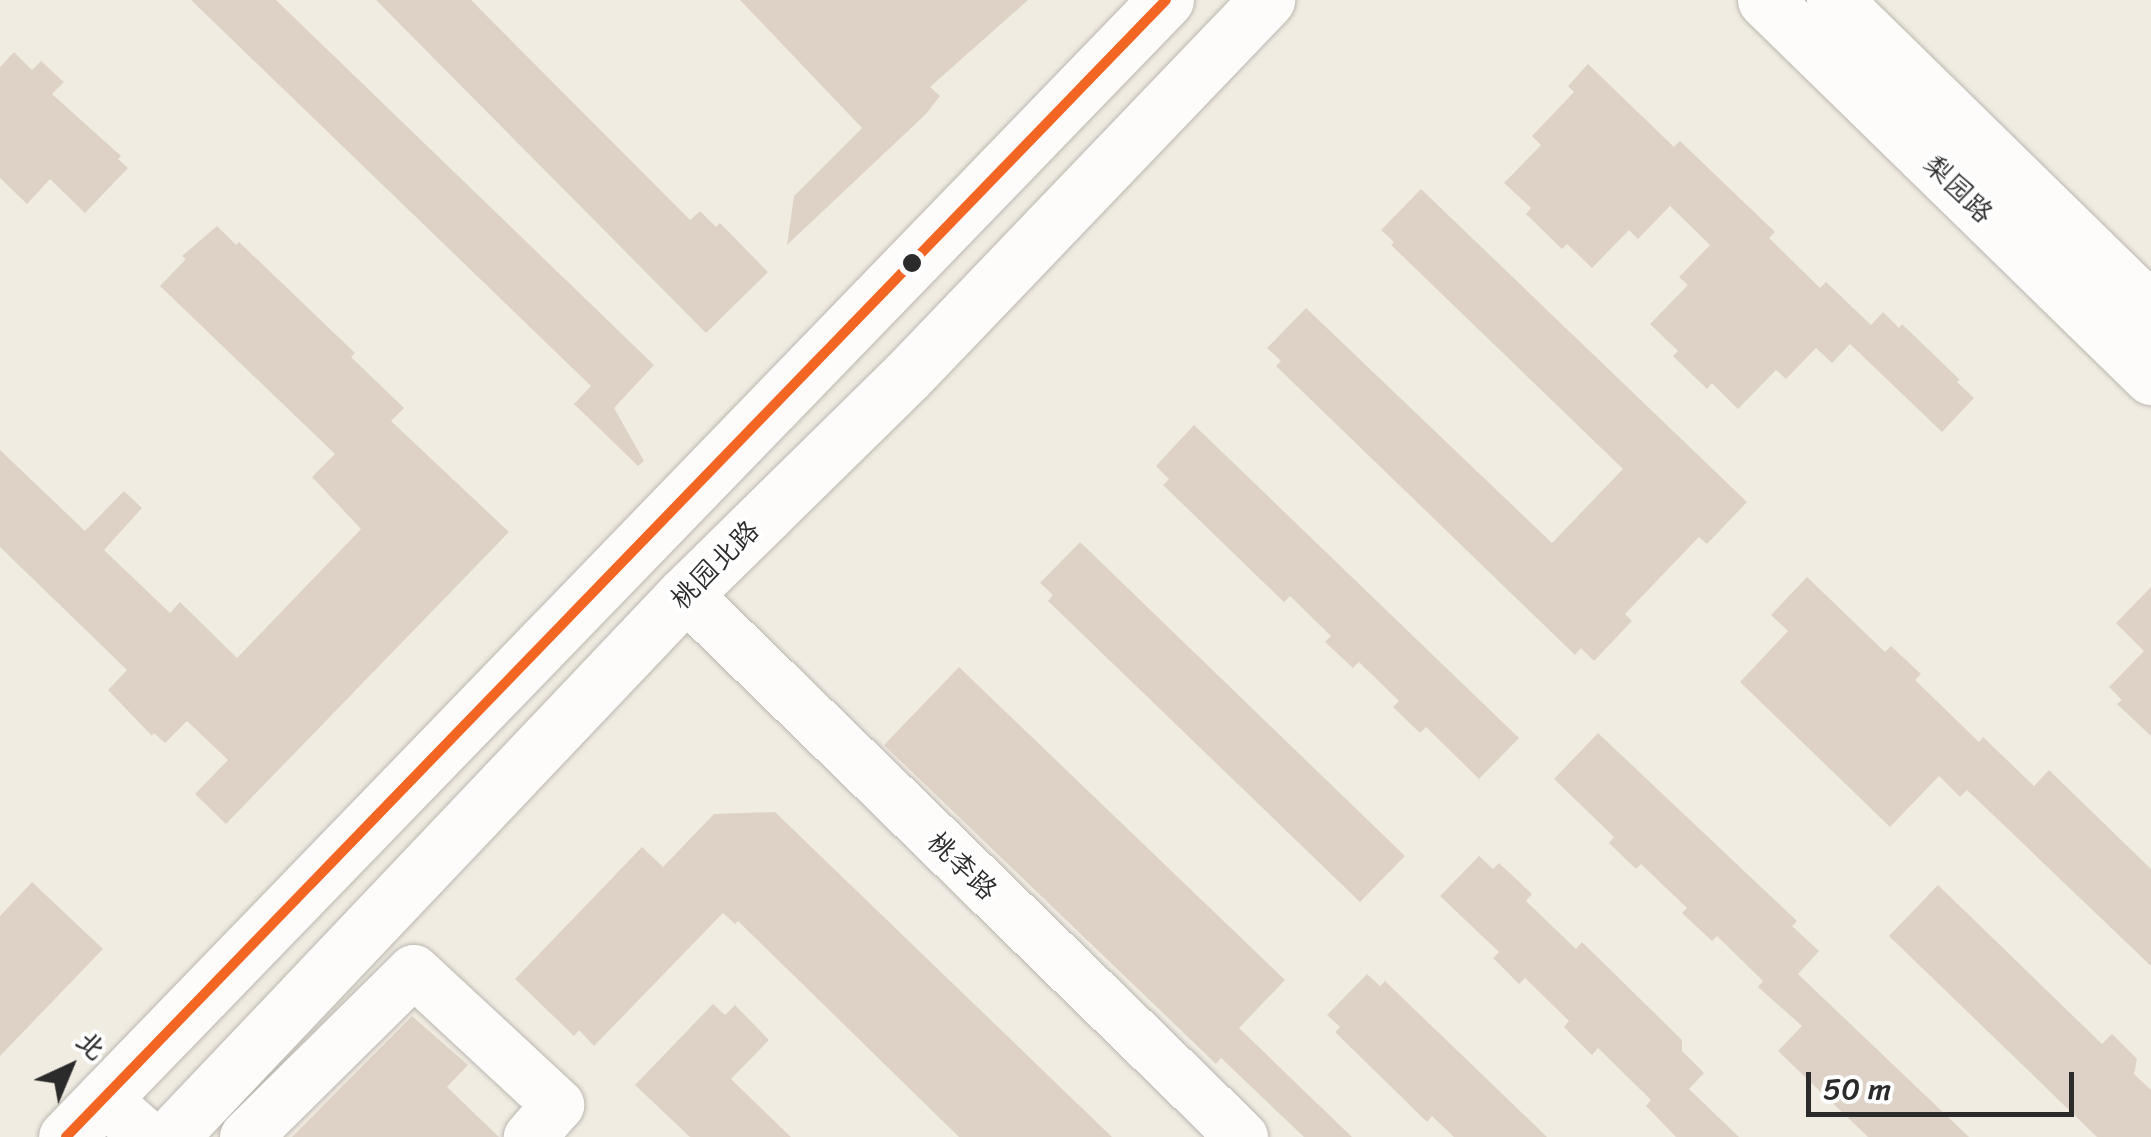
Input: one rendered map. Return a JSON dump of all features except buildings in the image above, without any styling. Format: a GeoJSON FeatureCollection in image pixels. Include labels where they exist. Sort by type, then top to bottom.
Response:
{"type":"FeatureCollection","features":[{"type":"Feature","properties":{"kind":"main road"},"geometry":{"type":"LineString","coordinates":[[66,1137],[1166,0]]}},
{"type":"Feature","properties":{"kind":"main road","name":"桃园北路"},"geometry":{"type":"LineString","coordinates":[[170,1137],[685,594],[907,376],[1268,0]]}},
{"type":"Feature","properties":{"kind":"main road","name":"梨园路"},"geometry":{"type":"LineString","coordinates":[[1766,0],[2151,377]]}},
{"type":"Feature","properties":{"kind":"main road","name":"梨园路"},"geometry":{"type":"LineString","coordinates":[[1834,0],[2151,310]]}},
{"type":"Feature","properties":{"kind":"street","name":"桃李路"},"geometry":{"type":"LineString","coordinates":[[685,594],[1242,1137]]}},
{"type":"Feature","properties":{"kind":"street"},"geometry":{"type":"LineString","coordinates":[[246,1137],[414,971],[558,1104],[530,1137]]}},
{"type":"Feature","properties":{"kind":"street"},"geometry":{"type":"LineString","coordinates":[[103,1098],[147,1137]]}},
{"type":"Feature","properties":{"kind":"transit line"},"geometry":{"type":"LineString","coordinates":[[66,1137],[1166,0]]}}]}
